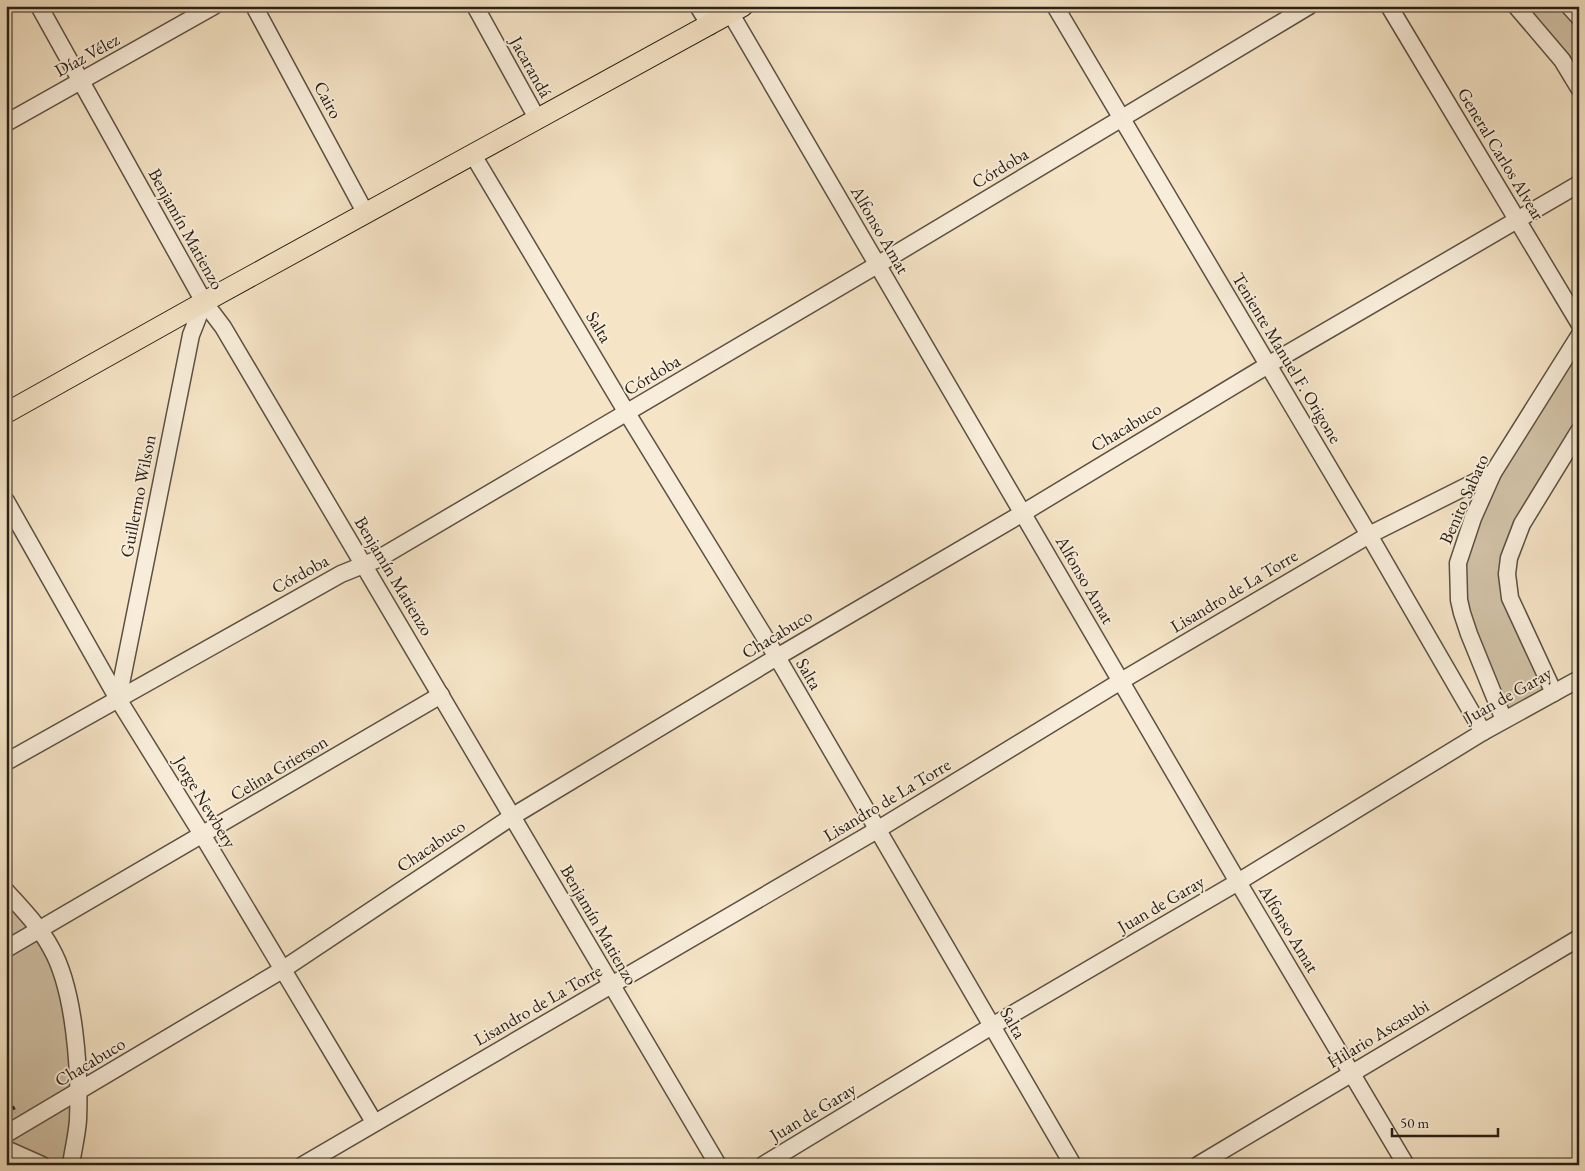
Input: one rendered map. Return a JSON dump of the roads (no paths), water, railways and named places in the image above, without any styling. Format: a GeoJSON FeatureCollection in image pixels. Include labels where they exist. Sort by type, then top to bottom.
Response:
{"type":"FeatureCollection","features":[{"type":"Feature","properties":{"kind":"main road"},"geometry":{"type":"LineString","coordinates":[[6,413],[204,302],[737,10]]}},
{"type":"Feature","properties":{"kind":"street","name":"Benjamín Matienzo"},"geometry":{"type":"LineString","coordinates":[[39,6],[204,302],[223,327],[718,1165]]}},
{"type":"Feature","properties":{"kind":"street","name":"Díaz Vélez"},"geometry":{"type":"LineString","coordinates":[[6,123],[214,6]]}},
{"type":"Feature","properties":{"kind":"street","name":"Cairo"},"geometry":{"type":"LineString","coordinates":[[254,6],[366,214]]}},
{"type":"Feature","properties":{"kind":"street","name":"Jacarandá"},"geometry":{"type":"LineString","coordinates":[[475,6],[538,120]]}},
{"type":"Feature","properties":{"kind":"street"},"geometry":{"type":"LineString","coordinates":[[698,6],[710,26]]}},
{"type":"Feature","properties":{"kind":"street","name":"Teniente Manuel F. Origone"},"geometry":{"type":"LineString","coordinates":[[1055,6],[1369,535],[1483,732]]}},
{"type":"Feature","properties":{"kind":"street","name":"Córdoba"},"geometry":{"type":"LineString","coordinates":[[6,762],[341,574],[378,559],[878,265],[1309,6]]}},
{"type":"Feature","properties":{"kind":"street","name":"General Carlos Alvear"},"geometry":{"type":"LineString","coordinates":[[1389,6],[1579,322]]}},
{"type":"Feature","properties":{"kind":"street"},"geometry":{"type":"LineString","coordinates":[[1516,6],[1562,60],[1579,88]]}},
{"type":"Feature","properties":{"kind":"street"},"geometry":{"type":"LineString","coordinates":[[1569,6],[1579,17]]}},
{"type":"Feature","properties":{"kind":"street","name":"Alfonso Amat"},"geometry":{"type":"LineString","coordinates":[[737,10],[878,265],[1238,882],[1353,1072],[1406,1165]]}},
{"type":"Feature","properties":{"kind":"street","name":"Salta"},"geometry":{"type":"LineString","coordinates":[[473,155],[776,657],[1073,1165]]}},
{"type":"Feature","properties":{"kind":"street","name":"Chacabuco"},"geometry":{"type":"LineString","coordinates":[[6,1134],[282,970],[513,816],[776,657],[1023,513],[1268,365],[1579,184]]}},
{"type":"Feature","properties":{"kind":"street","name":"Guillermo Wilson"},"geometry":{"type":"LineString","coordinates":[[118,699],[191,334],[204,302]]}},
{"type":"Feature","properties":{"kind":"street","name":"Benito Sabato"},"geometry":{"type":"LineString","coordinates":[[1504,720],[1469,634],[1459,600],[1458,562],[1462,546],[1493,473],[1579,336]]}},
{"type":"Feature","properties":{"kind":"street"},"geometry":{"type":"LineString","coordinates":[[1554,693],[1510,598],[1507,574],[1509,558],[1522,524],[1579,431]]}},
{"type":"Feature","properties":{"kind":"street","name":"Lisandro de La Torre"},"geometry":{"type":"LineString","coordinates":[[303,1165],[877,830],[1121,681],[1369,535],[1493,473]]}},
{"type":"Feature","properties":{"kind":"street","name":"Jorge Newbery"},"geometry":{"type":"LineString","coordinates":[[6,501],[118,699],[203,836],[374,1122]]}},
{"type":"Feature","properties":{"kind":"street","name":"Juan de Garay"},"geometry":{"type":"LineString","coordinates":[[763,1165],[992,1026],[1238,882],[1483,732],[1579,679]]}},
{"type":"Feature","properties":{"kind":"street","name":"Celina Grierson"},"geometry":{"type":"LineString","coordinates":[[6,949],[203,836],[441,695]]}},
{"type":"Feature","properties":{"kind":"street"},"geometry":{"type":"LineString","coordinates":[[6,892],[40,929],[59,963],[69,996],[79,1092],[78,1122],[71,1165]]}},
{"type":"Feature","properties":{"kind":"street","name":"Hilario Ascasubi"},"geometry":{"type":"LineString","coordinates":[[1198,1165],[1579,938]]}},
{"type":"Feature","properties":{"kind":"street"},"geometry":{"type":"LineString","coordinates":[[6,1149],[42,1165]]}}]}
